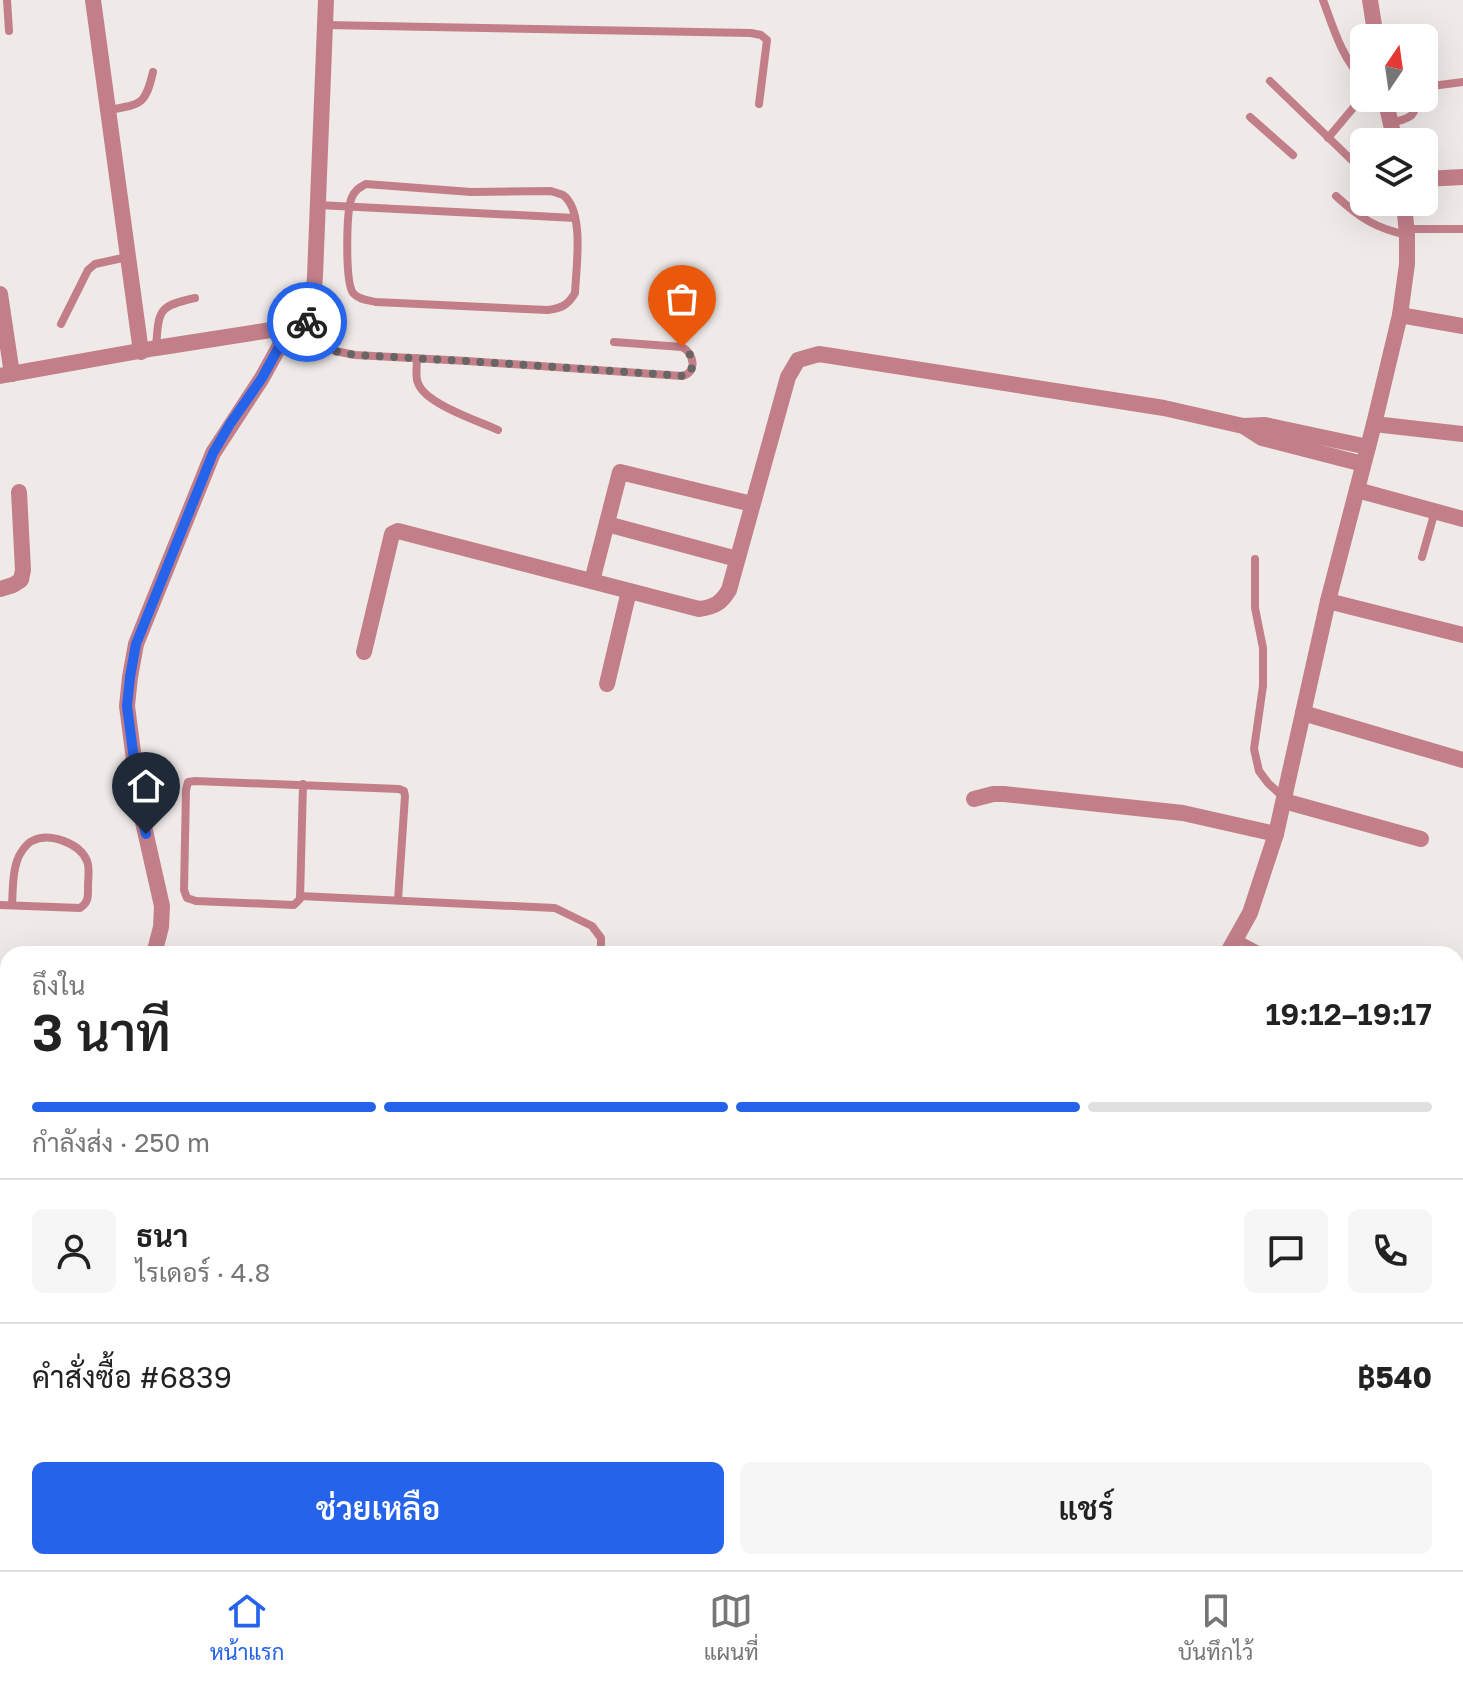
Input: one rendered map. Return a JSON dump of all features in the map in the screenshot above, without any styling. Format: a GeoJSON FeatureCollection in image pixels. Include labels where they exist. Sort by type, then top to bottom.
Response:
{"type":"FeatureCollection","features":[{"type":"Feature","properties":{"kind":"street"},"geometry":{"type":"LineString","coordinates":[[93,0],[128,257],[148,350]]}},
{"type":"Feature","properties":{"kind":"street"},"geometry":{"type":"LineString","coordinates":[[156,946],[162,906],[141,813],[127,706],[130,677],[136,644],[213,453],[311,306],[326,0]]}},
{"type":"Feature","properties":{"kind":"street"},"geometry":{"type":"LineString","coordinates":[[1370,0],[1374,24]]}},
{"type":"Feature","properties":{"kind":"street"},"geometry":{"type":"LineString","coordinates":[[1388,112],[1392,128]]}},
{"type":"Feature","properties":{"kind":"street"},"geometry":{"type":"LineString","coordinates":[[1438,178],[1463,177]]}},
{"type":"Feature","properties":{"kind":"street"},"geometry":{"type":"LineString","coordinates":[[1232,946],[1250,913],[1276,834],[1328,601],[1400,315],[1407,264],[1405,216]]}},
{"type":"Feature","properties":{"kind":"street"},"geometry":{"type":"LineString","coordinates":[[0,294],[6,375],[298,323]]}},
{"type":"Feature","properties":{"kind":"street"},"geometry":{"type":"LineString","coordinates":[[1400,315],[1463,326]]}},
{"type":"Feature","properties":{"kind":"street"},"geometry":{"type":"LineString","coordinates":[[364,652],[392,534],[398,531],[699,609],[721,602],[729,590],[792,366],[798,360],[819,354],[1164,408],[1243,426],[1265,425],[1366,456]]}},
{"type":"Feature","properties":{"kind":"street"},"geometry":{"type":"LineString","coordinates":[[1374,424],[1463,434]]}},
{"type":"Feature","properties":{"kind":"street"},"geometry":{"type":"LineString","coordinates":[[592,581],[620,472],[752,504]]}},
{"type":"Feature","properties":{"kind":"street"},"geometry":{"type":"LineString","coordinates":[[1357,490],[1463,519]]}},
{"type":"Feature","properties":{"kind":"street"},"geometry":{"type":"LineString","coordinates":[[0,589],[21,580],[23,570],[19,492]]}},
{"type":"Feature","properties":{"kind":"street"},"geometry":{"type":"LineString","coordinates":[[607,524],[737,559]]}},
{"type":"Feature","properties":{"kind":"street"},"geometry":{"type":"LineString","coordinates":[[607,684],[629,591]]}},
{"type":"Feature","properties":{"kind":"street"},"geometry":{"type":"LineString","coordinates":[[1328,601],[1463,635]]}},
{"type":"Feature","properties":{"kind":"street"},"geometry":{"type":"LineString","coordinates":[[1303,713],[1463,760]]}},
{"type":"Feature","properties":{"kind":"street"},"geometry":{"type":"LineString","coordinates":[[974,799],[1004,794],[1183,813],[1276,834]]}},
{"type":"Feature","properties":{"kind":"street"},"geometry":{"type":"LineString","coordinates":[[1284,800],[1421,839]]}},
{"type":"Feature","properties":{"kind":"lane"},"geometry":{"type":"LineString","coordinates":[[7,0],[9,31]]}},
{"type":"Feature","properties":{"kind":"lane"},"geometry":{"type":"LineString","coordinates":[[1323,0],[1339,43],[1350,62]]}},
{"type":"Feature","properties":{"kind":"lane"},"geometry":{"type":"LineString","coordinates":[[325,25],[751,33],[767,40],[759,104]]}},
{"type":"Feature","properties":{"kind":"lane"},"geometry":{"type":"LineString","coordinates":[[109,110],[134,106],[143,101],[153,72]]}},
{"type":"Feature","properties":{"kind":"lane"},"geometry":{"type":"LineString","coordinates":[[1270,81],[1350,159]]}},
{"type":"Feature","properties":{"kind":"lane"},"geometry":{"type":"LineString","coordinates":[[1438,85],[1463,82]]}},
{"type":"Feature","properties":{"kind":"lane"},"geometry":{"type":"LineString","coordinates":[[1328,138],[1350,112]]}},
{"type":"Feature","properties":{"kind":"lane"},"geometry":{"type":"LineString","coordinates":[[1391,123],[1406,119],[1415,112]]}},
{"type":"Feature","properties":{"kind":"lane"},"geometry":{"type":"LineString","coordinates":[[1250,117],[1293,155]]}},
{"type":"Feature","properties":{"kind":"lane"},"geometry":{"type":"LineString","coordinates":[[366,184],[471,192],[551,191],[562,195],[575,218],[578,231],[575,293],[562,308],[548,310],[376,302],[359,299],[351,290],[348,279],[349,207],[357,189],[366,184]]}},
{"type":"Feature","properties":{"kind":"lane"},"geometry":{"type":"LineString","coordinates":[[1336,196],[1370,224],[1385,230],[1463,229]]}},
{"type":"Feature","properties":{"kind":"lane"},"geometry":{"type":"LineString","coordinates":[[318,205],[575,218]]}},
{"type":"Feature","properties":{"kind":"lane"},"geometry":{"type":"LineString","coordinates":[[61,324],[88,270],[95,264],[128,257]]}},
{"type":"Feature","properties":{"kind":"lane"},"geometry":{"type":"LineString","coordinates":[[148,350],[166,306],[195,298]]}},
{"type":"Feature","properties":{"kind":"lane"},"geometry":{"type":"LineString","coordinates":[[298,323],[326,346],[355,355],[682,376],[690,373],[692,356],[682,347],[614,342]]}},
{"type":"Feature","properties":{"kind":"lane"},"geometry":{"type":"LineString","coordinates":[[417,358],[417,382],[424,393],[436,402],[498,430]]}},
{"type":"Feature","properties":{"kind":"lane"},"geometry":{"type":"LineString","coordinates":[[1422,557],[1435,511]]}},
{"type":"Feature","properties":{"kind":"lane"},"geometry":{"type":"LineString","coordinates":[[1255,559],[1255,608],[1263,648],[1263,686],[1254,749],[1259,771],[1284,800]]}},
{"type":"Feature","properties":{"kind":"lane"},"geometry":{"type":"LineString","coordinates":[[303,784],[298,903],[196,901],[187,898],[184,890],[186,790],[188,782],[195,781],[303,784],[404,791],[398,900]]}},
{"type":"Feature","properties":{"kind":"lane"},"geometry":{"type":"LineString","coordinates":[[0,905],[80,908],[86,904],[89,896],[88,862],[81,851],[68,842],[54,838],[33,840],[17,861],[12,905]]}},
{"type":"Feature","properties":{"kind":"lane"},"geometry":{"type":"LineString","coordinates":[[300,896],[555,908],[592,926],[601,938],[601,946]]}},
{"type":"Feature","properties":{"kind":"lane"},"geometry":{"type":"LineString","coordinates":[[1236,938],[1251,946]]}},
{"type":"Feature","properties":{"kind":"way so far"},"geometry":{"type":"LineString","coordinates":[[307,322],[326,346],[355,355],[687,376],[692,366],[692,356],[682,347]]}},
{"type":"Feature","properties":{"kind":"route"},"geometry":{"type":"LineString","coordinates":[[146,834],[127,706],[136,644],[213,453],[262,378],[290,327],[305,319],[307,322]]}}]}
